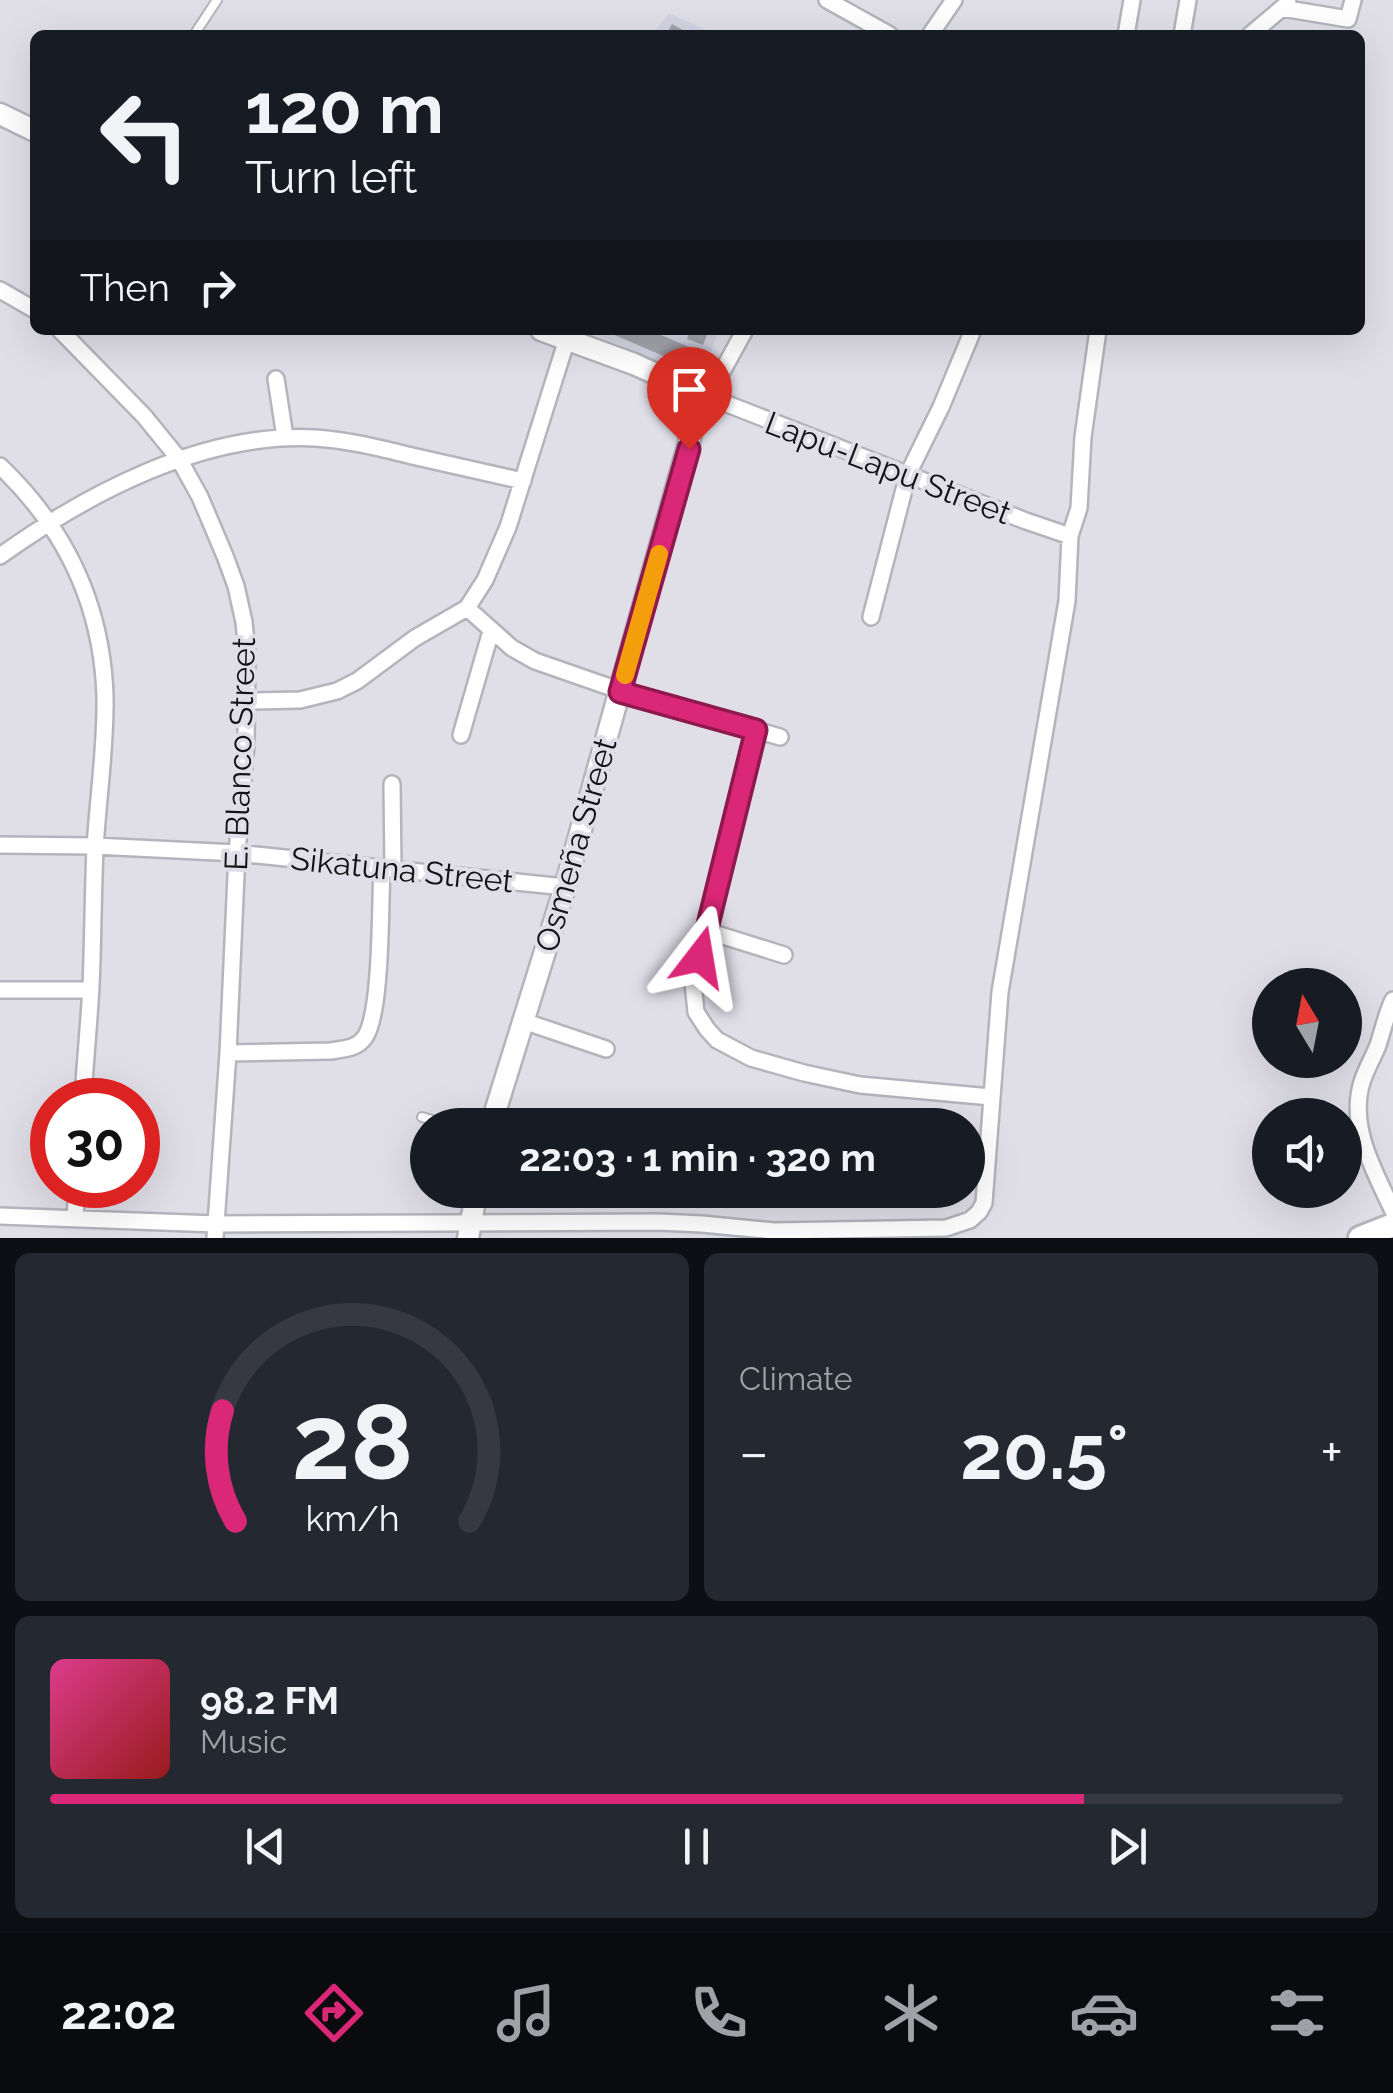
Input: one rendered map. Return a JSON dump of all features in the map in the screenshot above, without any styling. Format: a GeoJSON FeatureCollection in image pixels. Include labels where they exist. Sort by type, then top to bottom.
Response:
{"type":"FeatureCollection","features":[{"type":"Feature","properties":{"kind":"main road"},"geometry":{"type":"LineString","coordinates":[[1360,1238],[1393,1225]]}},
{"type":"Feature","properties":{"kind":"street"},"geometry":{"type":"LineString","coordinates":[[827,0],[881,30]]}},
{"type":"Feature","properties":{"kind":"street"},"geometry":{"type":"LineString","coordinates":[[933,30],[954,0]]}},
{"type":"Feature","properties":{"kind":"street"},"geometry":{"type":"LineString","coordinates":[[1127,30],[1132,0]]}},
{"type":"Feature","properties":{"kind":"street"},"geometry":{"type":"LineString","coordinates":[[1183,30],[1188,0]]}},
{"type":"Feature","properties":{"kind":"street"},"geometry":{"type":"LineString","coordinates":[[1256,30],[1286,4],[1348,19],[1353,0]]}},
{"type":"Feature","properties":{"kind":"street"},"geometry":{"type":"LineString","coordinates":[[0,114],[30,128]]}},
{"type":"Feature","properties":{"kind":"street"},"geometry":{"type":"LineString","coordinates":[[0,290],[30,307]]}},
{"type":"Feature","properties":{"kind":"street","name":"E. Blanco Street"},"geometry":{"type":"LineString","coordinates":[[65,335],[144,416],[179,459],[200,497],[236,586],[244,622],[248,701],[215,1231]]}},
{"type":"Feature","properties":{"kind":"street","name":"Lapu-Lapu Street"},"geometry":{"type":"LineString","coordinates":[[555,335],[1070,536]]}},
{"type":"Feature","properties":{"kind":"street"},"geometry":{"type":"LineString","coordinates":[[698,393],[740,335]]}},
{"type":"Feature","properties":{"kind":"street"},"geometry":{"type":"LineString","coordinates":[[871,617],[908,474],[971,335]]}},
{"type":"Feature","properties":{"kind":"street"},"geometry":{"type":"LineString","coordinates":[[0,1216],[75,1218],[215,1231],[469,1231],[658,1222],[774,1230],[923,1229],[946,1228],[970,1220],[979,1212],[986,1192],[1000,992],[1067,600],[1070,536],[1079,508],[1083,437],[1097,335]]}},
{"type":"Feature","properties":{"kind":"street"},"geometry":{"type":"LineString","coordinates":[[248,701],[300,700],[337,691],[414,638],[467,608],[496,555],[567,339]]}},
{"type":"Feature","properties":{"kind":"street"},"geometry":{"type":"LineString","coordinates":[[276,378],[285,437]]}},
{"type":"Feature","properties":{"kind":"street","name":"Osmeña Street"},"geometry":{"type":"LineString","coordinates":[[496,1108],[565,887],[689,449],[698,393]]}},
{"type":"Feature","properties":{"kind":"street"},"geometry":{"type":"LineString","coordinates":[[0,556],[50,522],[179,459],[214,448],[285,437],[348,442],[523,481]]}},
{"type":"Feature","properties":{"kind":"street"},"geometry":{"type":"LineString","coordinates":[[0,466],[50,522],[74,565],[89,598],[104,671],[85,1078]]}},
{"type":"Feature","properties":{"kind":"street"},"geometry":{"type":"LineString","coordinates":[[467,608],[512,648],[535,661],[620,692],[780,737]]}},
{"type":"Feature","properties":{"kind":"street"},"geometry":{"type":"LineString","coordinates":[[461,735],[491,631]]}},
{"type":"Feature","properties":{"kind":"street"},"geometry":{"type":"LineString","coordinates":[[756,730],[693,983],[696,1012],[717,1040],[731,1048],[804,1073],[860,1085],[991,1097]]}},
{"type":"Feature","properties":{"kind":"street"},"geometry":{"type":"LineString","coordinates":[[228,1054],[345,1049],[362,1042],[367,1035],[376,1002],[392,784]]}},
{"type":"Feature","properties":{"kind":"street","name":"Sikatuna Street"},"geometry":{"type":"LineString","coordinates":[[0,845],[237,853],[565,887]]}},
{"type":"Feature","properties":{"kind":"street"},"geometry":{"type":"LineString","coordinates":[[707,931],[784,954]]}},
{"type":"Feature","properties":{"kind":"street"},"geometry":{"type":"LineString","coordinates":[[0,990],[91,990]]}},
{"type":"Feature","properties":{"kind":"street"},"geometry":{"type":"LineString","coordinates":[[1393,1000],[1361,1084],[1358,1108],[1360,1134],[1393,1211]]}},
{"type":"Feature","properties":{"kind":"street"},"geometry":{"type":"LineString","coordinates":[[524,1022],[606,1049]]}},
{"type":"Feature","properties":{"kind":"street"},"geometry":{"type":"LineString","coordinates":[[75,1218],[76,1208]]}},
{"type":"Feature","properties":{"kind":"lane"},"geometry":{"type":"LineString","coordinates":[[197,30],[217,0]]}},
{"type":"Feature","properties":{"kind":"shaded area"},"geometry":{"type":"Polygon","coordinates":[[[669,13],[706,30],[656,30],[669,13]]]}},
{"type":"Feature","properties":{"kind":"shaded area"},"geometry":{"type":"Polygon","coordinates":[[[596,335],[717,335],[699,380],[596,335]]]}},
{"type":"Feature","properties":{"kind":"building"},"geometry":{"type":"Polygon","coordinates":[[[615,335],[661,335],[689,347],[682,364],[615,335]]]}},
{"type":"Feature","properties":{"kind":"building"},"geometry":{"type":"Polygon","coordinates":[[[688,335],[707,335],[703,345],[687,339],[688,335]]]}},
{"type":"Feature","properties":{"kind":"slow traffic"},"geometry":{"type":"LineString","coordinates":[[625,675],[659,554]]}},
{"type":"Feature","properties":{"kind":"route"},"geometry":{"type":"LineString","coordinates":[[689,449],[620,692],[756,730],[700,957]]}}]}
